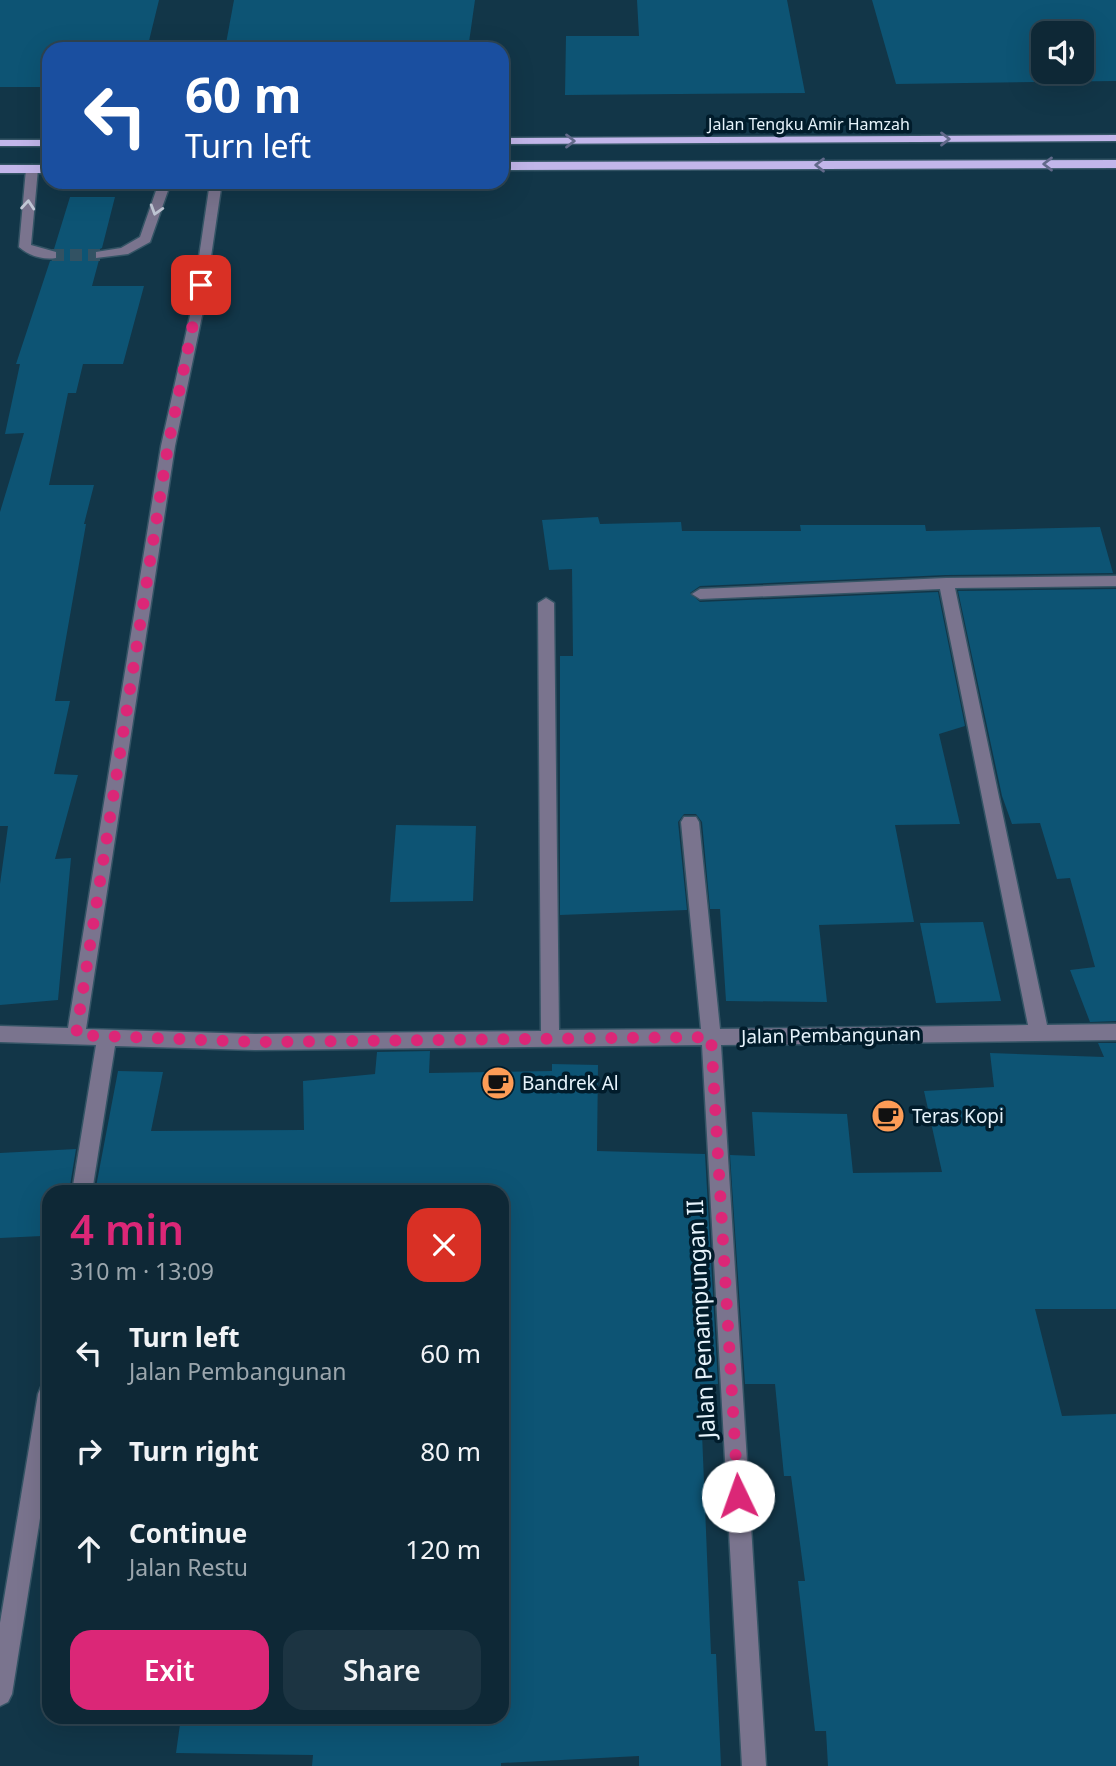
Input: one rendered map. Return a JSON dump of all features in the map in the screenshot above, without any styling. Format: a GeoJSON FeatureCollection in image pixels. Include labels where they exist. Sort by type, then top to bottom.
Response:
{"type":"FeatureCollection","features":[{"type":"Feature","properties":{"kind":"main road","name":"Jalan Tengku Amir Hamzah"},"geometry":{"type":"LineString","coordinates":[[509,141],[1116,138]]}},
{"type":"Feature","properties":{"kind":"main road"},"geometry":{"type":"LineString","coordinates":[[0,144],[42,143]]}},
{"type":"Feature","properties":{"kind":"main road"},"geometry":{"type":"LineString","coordinates":[[509,166],[1116,164]]}},
{"type":"Feature","properties":{"kind":"main road"},"geometry":{"type":"LineString","coordinates":[[0,169],[42,169]]}},
{"type":"Feature","properties":{"kind":"street"},"geometry":{"type":"LineString","coordinates":[[32,169],[25,247],[37,253],[52,255]]}},
{"type":"Feature","properties":{"kind":"street"},"geometry":{"type":"LineString","coordinates":[[100,255],[124,251],[146,239],[163,189]]}},
{"type":"Feature","properties":{"kind":"street"},"geometry":{"type":"LineString","coordinates":[[76,1035],[168,446],[198,311],[215,189]]}},
{"type":"Feature","properties":{"kind":"street"},"geometry":{"type":"LineString","coordinates":[[700,594],[946,583],[1116,581]]}},
{"type":"Feature","properties":{"kind":"street"},"geometry":{"type":"LineString","coordinates":[[946,583],[1040,1031]]}},
{"type":"Feature","properties":{"kind":"street"},"geometry":{"type":"LineString","coordinates":[[546,603],[550,1037]]}},
{"type":"Feature","properties":{"kind":"street","name":"Jalan Penampungan II"},"geometry":{"type":"LineString","coordinates":[[690,822],[711,1037],[754,1766]]}},
{"type":"Feature","properties":{"kind":"street","name":"Jalan Pembangunan"},"geometry":{"type":"LineString","coordinates":[[0,1034],[255,1042],[1116,1032]]}},
{"type":"Feature","properties":{"kind":"street"},"geometry":{"type":"LineString","coordinates":[[83,1185],[107,1036]]}},
{"type":"Feature","properties":{"kind":"street"},"geometry":{"type":"LineString","coordinates":[[0,1694],[42,1437]]}},
{"type":"Feature","properties":{"kind":"building"},"geometry":{"type":"Polygon","coordinates":[[[0,0],[159,0],[149,42],[42,42],[42,87],[0,87],[0,0]]]}},
{"type":"Feature","properties":{"kind":"building"},"geometry":{"type":"Polygon","coordinates":[[[234,0],[475,0],[469,42],[226,42],[234,0]]]}},
{"type":"Feature","properties":{"kind":"building"},"geometry":{"type":"Polygon","coordinates":[[[637,0],[787,0],[805,93],[565,95],[566,36],[639,36],[637,0]]]}},
{"type":"Feature","properties":{"kind":"building"},"geometry":{"type":"Polygon","coordinates":[[[872,0],[1116,0],[1116,81],[1094,81],[1094,21],[1031,21],[1031,82],[896,84],[872,0]]]}},
{"type":"Feature","properties":{"kind":"building"},"geometry":{"type":"Polygon","coordinates":[[[70,197],[115,197],[102,248],[93,252],[94,260],[99,260],[92,286],[144,286],[123,364],[83,364],[76,393],[68,393],[49,485],[94,485],[84,524],[55,701],[70,701],[54,774],[78,775],[55,859],[71,858],[58,1000],[0,1005],[0,884],[8,826],[0,826],[0,512],[24,433],[5,434],[20,364],[16,364],[50,261],[59,258],[58,250],[54,249],[70,197]]]}},
{"type":"Feature","properties":{"kind":"building"},"geometry":{"type":"Polygon","coordinates":[[[598,517],[600,524],[681,522],[682,531],[801,531],[800,525],[925,525],[926,531],[1100,527],[1113,573],[946,575],[700,586],[690,593],[700,602],[938,592],[965,726],[939,734],[960,824],[895,825],[914,922],[819,925],[827,1002],[726,1001],[720,909],[710,909],[702,822],[696,814],[684,814],[678,822],[687,910],[560,915],[560,656],[573,656],[572,569],[549,570],[542,520],[598,517]]]}},
{"type":"Feature","properties":{"kind":"building"},"geometry":{"type":"Polygon","coordinates":[[[1116,589],[1116,1021],[1090,1022],[1070,970],[1095,967],[1070,878],[1057,879],[1040,823],[1012,824],[1002,796],[958,591],[1116,589]]]}},
{"type":"Feature","properties":{"kind":"building"},"geometry":{"type":"Polygon","coordinates":[[[396,825],[476,826],[473,901],[390,902],[396,825]]]}},
{"type":"Feature","properties":{"kind":"building"},"geometry":{"type":"Polygon","coordinates":[[[983,922],[1001,1001],[936,1003],[920,923],[983,922]]]}},
{"type":"Feature","properties":{"kind":"building"},"geometry":{"type":"Polygon","coordinates":[[[1098,1043],[1116,1043],[1116,1309],[1035,1309],[1062,1416],[1116,1414],[1116,1766],[828,1766],[826,1731],[815,1731],[798,1581],[805,1581],[791,1476],[784,1476],[775,1384],[745,1384],[730,1155],[755,1156],[752,1112],[847,1114],[853,1173],[942,1172],[924,1091],[994,1087],[990,1053],[1104,1057],[1098,1043]]]}},
{"type":"Feature","properties":{"kind":"building"},"geometry":{"type":"Polygon","coordinates":[[[430,1051],[429,1073],[552,1071],[552,1064],[598,1065],[597,1151],[705,1154],[718,1384],[700,1384],[711,1654],[716,1654],[721,1766],[639,1766],[639,1756],[501,1763],[501,1766],[312,1766],[313,1755],[176,1753],[180,1724],[509,1724],[509,1185],[96,1185],[118,1071],[163,1072],[151,1131],[304,1130],[303,1081],[375,1074],[377,1052],[430,1051]]]}},
{"type":"Feature","properties":{"kind":"building"},"geometry":{"type":"Polygon","coordinates":[[[76,1149],[70,1185],[42,1185],[42,1236],[0,1238],[0,1153],[76,1149]]]}},
{"type":"Feature","properties":{"kind":"tunnel"},"geometry":{"type":"LineString","coordinates":[[52,255],[100,255]]}},
{"type":"Feature","properties":{"kind":"place","name":"Bandrek Al"},"geometry":{"type":"Point","coordinates":[498,1083]}},
{"type":"Feature","properties":{"kind":"place","name":"Teras Kopi"},"geometry":{"type":"Point","coordinates":[888,1116]}},
{"type":"Feature","properties":{"kind":"route"},"geometry":{"type":"LineString","coordinates":[[201,285],[198,311],[168,446],[76,1035],[255,1042],[711,1037],[738,1496]]}}]}
